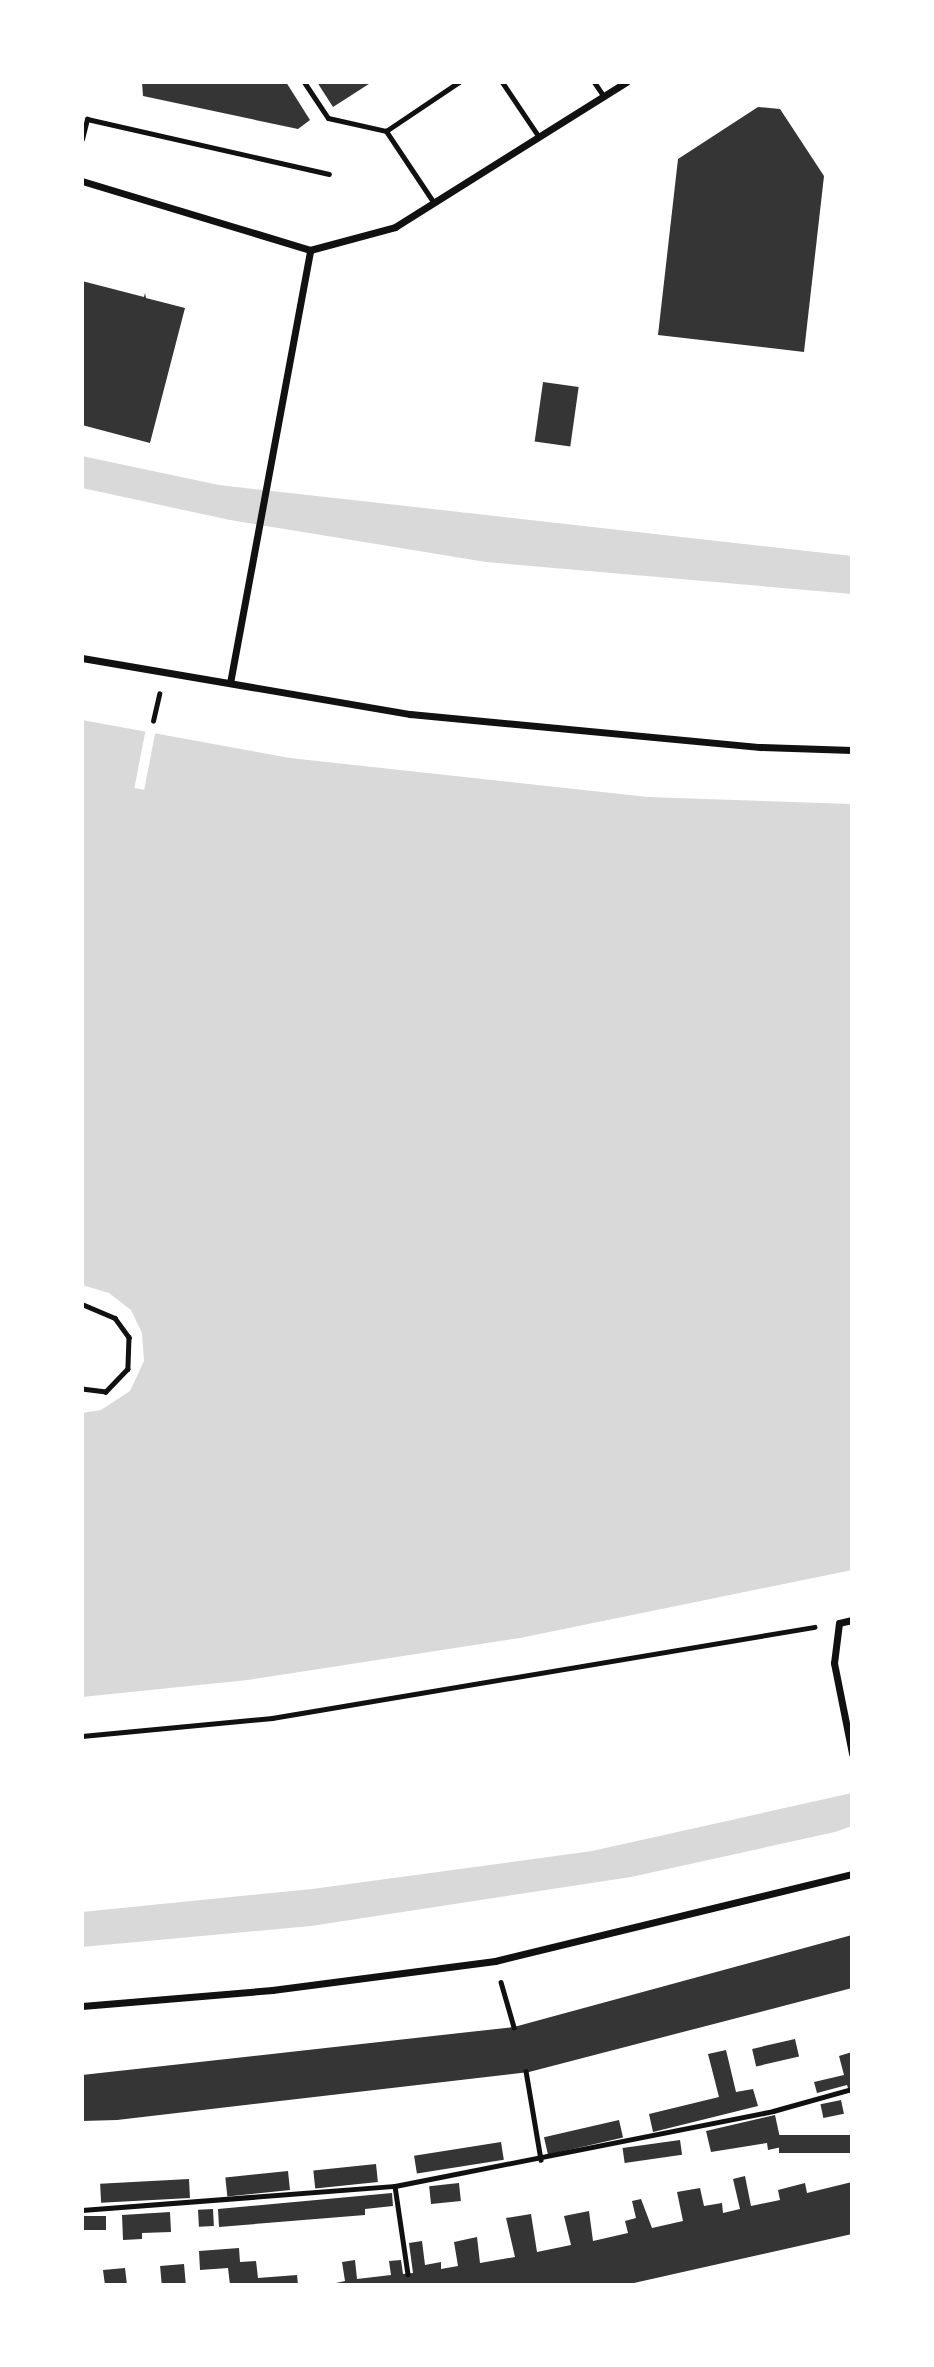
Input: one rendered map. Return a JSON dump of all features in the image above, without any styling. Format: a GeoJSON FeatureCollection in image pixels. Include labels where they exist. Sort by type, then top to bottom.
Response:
{"type":"FeatureCollection","features":[{"type":"Feature","properties":{"kind":"street"},"geometry":{"type":"LineString","coordinates":[[82,181],[310,250],[395,227],[626,82]]}},
{"type":"Feature","properties":{"kind":"street"},"geometry":{"type":"LineString","coordinates":[[230,683],[266,476],[310,250]]}},
{"type":"Feature","properties":{"kind":"street"},"geometry":{"type":"LineString","coordinates":[[82,658],[410,714],[760,747],[852,750]]}},
{"type":"Feature","properties":{"kind":"street"},"geometry":{"type":"LineString","coordinates":[[852,1620],[839,1623],[834,1663],[838,1700],[852,1753]]}},
{"type":"Feature","properties":{"kind":"street"},"geometry":{"type":"LineString","coordinates":[[82,2006],[272,1990],[495,1961],[852,1874]]}},
{"type":"Feature","properties":{"kind":"lane"},"geometry":{"type":"LineString","coordinates":[[304,82],[328,118],[386,131],[434,203]]}},
{"type":"Feature","properties":{"kind":"lane"},"geometry":{"type":"LineString","coordinates":[[386,131],[459,82]]}},
{"type":"Feature","properties":{"kind":"lane"},"geometry":{"type":"LineString","coordinates":[[502,82],[539,137]]}},
{"type":"Feature","properties":{"kind":"lane"},"geometry":{"type":"LineString","coordinates":[[594,82],[604,97]]}},
{"type":"Feature","properties":{"kind":"lane"},"geometry":{"type":"LineString","coordinates":[[82,139],[87,119],[329,174]]}},
{"type":"Feature","properties":{"kind":"path"},"geometry":{"type":"LineString","coordinates":[[82,1304],[115,1318],[128,1337],[128,1369],[106,1392],[82,1389]]}},
{"type":"Feature","properties":{"kind":"path"},"geometry":{"type":"LineString","coordinates":[[82,1736],[272,1718],[839,1623]]}},
{"type":"Feature","properties":{"kind":"path"},"geometry":{"type":"LineString","coordinates":[[495,1961],[514,2027]]}},
{"type":"Feature","properties":{"kind":"path"},"geometry":{"type":"LineString","coordinates":[[526,2071],[541,2160]]}},
{"type":"Feature","properties":{"kind":"path"},"geometry":{"type":"LineString","coordinates":[[82,2210],[394,2186],[541,2160],[848,2090]]}},
{"type":"Feature","properties":{"kind":"path"},"geometry":{"type":"LineString","coordinates":[[394,2186],[408,2273]]}},
{"type":"Feature","properties":{"kind":"shaded area"},"geometry":{"type":"Polygon","coordinates":[[[82,456],[219,485],[852,556],[852,594],[486,562],[230,520],[82,488],[82,456]]]}},
{"type":"Feature","properties":{"kind":"shaded area"},"geometry":{"type":"Polygon","coordinates":[[[82,720],[290,758],[648,797],[852,804],[852,1570],[520,1638],[248,1680],[82,1697],[82,1413],[101,1410],[130,1391],[144,1361],[142,1333],[131,1310],[109,1293],[82,1285],[82,720]]]}},
{"type":"Feature","properties":{"kind":"shaded area"},"geometry":{"type":"Polygon","coordinates":[[[852,1793],[852,1826],[631,1877],[311,1926],[82,1947],[82,1912],[312,1889],[592,1851],[852,1793]]]}},
{"type":"Feature","properties":{"kind":"pier"},"geometry":{"type":"Polygon","coordinates":[[[146,728],[156,730],[144,790],[134,788],[146,728]]]}},
{"type":"Feature","properties":{"kind":"building"},"geometry":{"type":"Polygon","coordinates":[[[142,82],[286,82],[310,120],[298,129],[143,96],[142,82]]]}},
{"type":"Feature","properties":{"kind":"building"},"geometry":{"type":"Polygon","coordinates":[[[317,82],[372,82],[333,107],[317,82]]]}},
{"type":"Feature","properties":{"kind":"building"},"geometry":{"type":"Polygon","coordinates":[[[758,107],[780,109],[824,176],[804,352],[658,335],[678,159],[758,107]]]}},
{"type":"Feature","properties":{"kind":"building"},"geometry":{"type":"Polygon","coordinates":[[[82,281],[144,297],[145,293],[146,298],[185,308],[150,443],[82,425],[82,281]]]}},
{"type":"Feature","properties":{"kind":"building"},"geometry":{"type":"Polygon","coordinates":[[[543,382],[579,387],[570,446],[535,441],[543,382]]]}},
{"type":"Feature","properties":{"kind":"building"},"geometry":{"type":"Polygon","coordinates":[[[852,1935],[852,1988],[529,2072],[117,2120],[82,2121],[82,2075],[514,2027],[852,1935]]]}},
{"type":"Feature","properties":{"kind":"building"},"geometry":{"type":"Polygon","coordinates":[[[795,2039],[799,2057],[756,2066],[752,2049],[795,2039]]]}},
{"type":"Feature","properties":{"kind":"building"},"geometry":{"type":"Polygon","coordinates":[[[726,2050],[736,2092],[753,2089],[758,2106],[653,2132],[649,2114],[719,2097],[708,2054],[726,2050]]]}},
{"type":"Feature","properties":{"kind":"building"},"geometry":{"type":"Polygon","coordinates":[[[852,2052],[852,2100],[847,2085],[817,2093],[814,2082],[844,2075],[839,2056],[852,2052]]]}},
{"type":"Feature","properties":{"kind":"building"},"geometry":{"type":"Polygon","coordinates":[[[841,2100],[844,2114],[823,2118],[820,2104],[841,2100]]]}},
{"type":"Feature","properties":{"kind":"building"},"geometry":{"type":"Polygon","coordinates":[[[775,2115],[782,2147],[768,2150],[767,2143],[711,2152],[706,2131],[775,2115]]]}},
{"type":"Feature","properties":{"kind":"building"},"geometry":{"type":"Polygon","coordinates":[[[619,2120],[623,2138],[548,2155],[544,2137],[619,2120]]]}},
{"type":"Feature","properties":{"kind":"building"},"geometry":{"type":"Polygon","coordinates":[[[779,2135],[852,2135],[852,2153],[779,2153],[779,2135]]]}},
{"type":"Feature","properties":{"kind":"building"},"geometry":{"type":"Polygon","coordinates":[[[680,2140],[682,2155],[625,2163],[623,2148],[680,2140]]]}},
{"type":"Feature","properties":{"kind":"building"},"geometry":{"type":"Polygon","coordinates":[[[501,2142],[504,2160],[417,2174],[414,2156],[501,2142]]]}},
{"type":"Feature","properties":{"kind":"building"},"geometry":{"type":"Polygon","coordinates":[[[376,2164],[378,2182],[315,2188],[313,2171],[376,2164]]]}},
{"type":"Feature","properties":{"kind":"building"},"geometry":{"type":"Polygon","coordinates":[[[288,2171],[290,2190],[227,2196],[225,2178],[288,2171]]]}},
{"type":"Feature","properties":{"kind":"building"},"geometry":{"type":"Polygon","coordinates":[[[745,2176],[751,2206],[780,2200],[778,2190],[805,2183],[807,2193],[852,2182],[852,2234],[625,2285],[327,2285],[345,2281],[342,2262],[355,2260],[357,2279],[391,2275],[389,2261],[401,2260],[403,2274],[413,2273],[409,2243],[422,2241],[425,2265],[441,2262],[441,2269],[458,2266],[454,2242],[477,2237],[480,2263],[515,2257],[506,2218],[531,2214],[537,2252],[571,2245],[564,2216],[589,2211],[593,2241],[628,2233],[625,2221],[636,2218],[632,2201],[641,2199],[652,2228],[683,2221],[677,2192],[700,2188],[704,2206],[722,2203],[723,2213],[740,2209],[733,2179],[745,2176]]]}},
{"type":"Feature","properties":{"kind":"building"},"geometry":{"type":"Polygon","coordinates":[[[189,2179],[190,2198],[101,2203],[100,2184],[189,2179]]]}},
{"type":"Feature","properties":{"kind":"building"},"geometry":{"type":"Polygon","coordinates":[[[459,2183],[461,2201],[431,2204],[429,2186],[459,2183]]]}},
{"type":"Feature","properties":{"kind":"building"},"geometry":{"type":"Polygon","coordinates":[[[392,2193],[393,2206],[365,2209],[365,2215],[219,2227],[218,2209],[392,2193]]]}},
{"type":"Feature","properties":{"kind":"building"},"geometry":{"type":"Polygon","coordinates":[[[213,2209],[214,2226],[199,2227],[198,2210],[213,2209]]]}},
{"type":"Feature","properties":{"kind":"building"},"geometry":{"type":"Polygon","coordinates":[[[170,2212],[171,2232],[142,2233],[142,2239],[123,2240],[122,2215],[170,2212]]]}},
{"type":"Feature","properties":{"kind":"building"},"geometry":{"type":"Polygon","coordinates":[[[83,2216],[106,2216],[106,2230],[83,2230],[83,2216]]]}},
{"type":"Feature","properties":{"kind":"building"},"geometry":{"type":"Polygon","coordinates":[[[239,2248],[240,2262],[256,2261],[258,2278],[297,2275],[298,2285],[230,2285],[228,2268],[200,2270],[199,2251],[239,2248]]]}},
{"type":"Feature","properties":{"kind":"building"},"geometry":{"type":"Polygon","coordinates":[[[184,2264],[186,2285],[162,2285],[160,2266],[184,2264]]]}},
{"type":"Feature","properties":{"kind":"building"},"geometry":{"type":"Polygon","coordinates":[[[125,2268],[127,2285],[105,2285],[103,2270],[125,2268]]]}}]}
